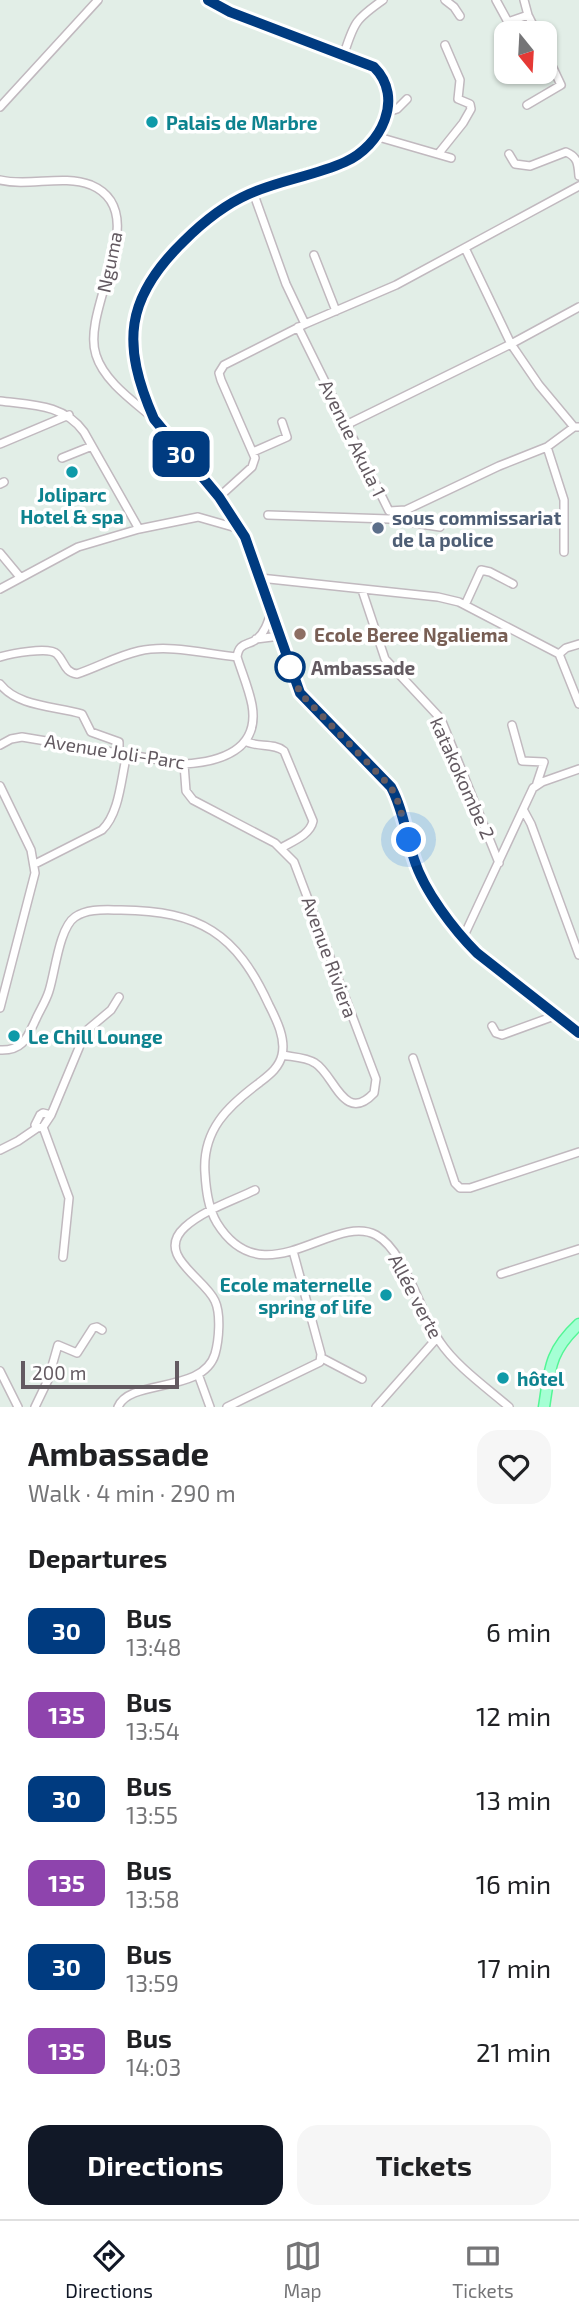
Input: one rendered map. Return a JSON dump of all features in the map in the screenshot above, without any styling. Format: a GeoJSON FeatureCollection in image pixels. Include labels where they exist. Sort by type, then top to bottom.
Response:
{"type":"FeatureCollection","features":[{"type":"Feature","properties":{"kind":"main road"},"geometry":{"type":"LineString","coordinates":[[216,2],[230,12],[374,67],[382,75],[390,97],[388,112],[375,136],[354,158],[253,192],[227,205],[208,219],[152,275],[134,320],[134,358],[154,419],[219,497],[240,529],[300,693],[391,787],[420,875],[463,938],[483,958],[579,1033]]}},
{"type":"Feature","properties":{"kind":"main road"},"geometry":{"type":"LineString","coordinates":[[544,1407],[555,1353],[579,1324]]}},
{"type":"Feature","properties":{"kind":"street"},"geometry":{"type":"LineString","coordinates":[[0,107],[98,0]]}},
{"type":"Feature","properties":{"kind":"street"},"geometry":{"type":"LineString","coordinates":[[344,54],[358,18],[383,0]]}},
{"type":"Feature","properties":{"kind":"street"},"geometry":{"type":"LineString","coordinates":[[445,0],[460,16]]}},
{"type":"Feature","properties":{"kind":"street"},"geometry":{"type":"LineString","coordinates":[[496,0],[508,22],[528,15]]}},
{"type":"Feature","properties":{"kind":"street"},"geometry":{"type":"LineString","coordinates":[[524,0],[531,21]]}},
{"type":"Feature","properties":{"kind":"street"},"geometry":{"type":"LineString","coordinates":[[439,153],[461,127],[471,109],[467,102],[458,99],[460,80],[444,45]]}},
{"type":"Feature","properties":{"kind":"street"},"geometry":{"type":"LineString","coordinates":[[527,105],[561,85],[557,76]]}},
{"type":"Feature","properties":{"kind":"street"},"geometry":{"type":"LineString","coordinates":[[388,112],[397,109],[407,99]]}},
{"type":"Feature","properties":{"kind":"street"},"geometry":{"type":"LineString","coordinates":[[375,136],[451,158]]}},
{"type":"Feature","properties":{"kind":"street"},"geometry":{"type":"LineString","coordinates":[[509,154],[515,164],[530,166],[566,152],[578,160],[579,176]]}},
{"type":"Feature","properties":{"kind":"street","name":"Nguma"},"geometry":{"type":"LineString","coordinates":[[0,180],[81,182],[95,187],[108,197],[116,211],[118,223],[96,321],[95,352],[99,363],[123,392],[154,419]]}},
{"type":"Feature","properties":{"kind":"street"},"geometry":{"type":"LineString","coordinates":[[219,497],[255,463],[253,452],[219,373],[224,365],[302,325],[396,285],[579,186]]}},
{"type":"Feature","properties":{"kind":"street","name":"Avenue Akula 1"},"geometry":{"type":"LineString","coordinates":[[253,192],[302,325],[389,515],[406,510],[499,466],[547,447],[577,427]]}},
{"type":"Feature","properties":{"kind":"street"},"geometry":{"type":"LineString","coordinates":[[466,247],[512,344],[539,385],[577,427]]}},
{"type":"Feature","properties":{"kind":"street"},"geometry":{"type":"LineString","coordinates":[[314,255],[336,312]]}},
{"type":"Feature","properties":{"kind":"street"},"geometry":{"type":"LineString","coordinates":[[346,425],[512,344],[579,307]]}},
{"type":"Feature","properties":{"kind":"street"},"geometry":{"type":"LineString","coordinates":[[0,401],[55,410],[69,415],[80,426],[139,529]]}},
{"type":"Feature","properties":{"kind":"street"},"geometry":{"type":"LineString","coordinates":[[0,444],[69,415]]}},
{"type":"Feature","properties":{"kind":"street"},"geometry":{"type":"LineString","coordinates":[[253,452],[287,437],[282,422]]}},
{"type":"Feature","properties":{"kind":"street"},"geometry":{"type":"LineString","coordinates":[[62,458],[92,446]]}},
{"type":"Feature","properties":{"kind":"street"},"geometry":{"type":"LineString","coordinates":[[547,447],[564,500],[564,552]]}},
{"type":"Feature","properties":{"kind":"street"},"geometry":{"type":"LineString","coordinates":[[268,515],[389,515],[440,527]]}},
{"type":"Feature","properties":{"kind":"street"},"geometry":{"type":"LineString","coordinates":[[0,589],[78,547],[139,529],[204,517],[240,529]]}},
{"type":"Feature","properties":{"kind":"street"},"geometry":{"type":"LineString","coordinates":[[0,553],[22,576]]}},
{"type":"Feature","properties":{"kind":"street"},"geometry":{"type":"LineString","coordinates":[[465,605],[481,570],[513,584]]}},
{"type":"Feature","properties":{"kind":"street"},"geometry":{"type":"LineString","coordinates":[[260,578],[438,597],[465,605],[559,654],[579,704]]}},
{"type":"Feature","properties":{"kind":"street","name":"katakokombe 2"},"geometry":{"type":"LineString","coordinates":[[362,590],[385,659],[441,719],[499,863]]}},
{"type":"Feature","properties":{"kind":"street"},"geometry":{"type":"LineString","coordinates":[[256,639],[264,630],[271,612]]}},
{"type":"Feature","properties":{"kind":"street"},"geometry":{"type":"LineString","coordinates":[[280,636],[256,639],[242,645],[237,657],[253,707],[253,720],[245,741],[256,745],[277,746],[284,751],[313,821],[307,833],[281,848]]}},
{"type":"Feature","properties":{"kind":"street"},"geometry":{"type":"LineString","coordinates":[[559,654],[566,648],[579,644]]}},
{"type":"Feature","properties":{"kind":"street"},"geometry":{"type":"LineString","coordinates":[[0,657],[16,653],[52,651],[58,654],[67,670],[76,674],[117,657],[146,650],[167,649],[237,657]]}},
{"type":"Feature","properties":{"kind":"street"},"geometry":{"type":"LineString","coordinates":[[0,684],[7,693],[20,699],[82,714],[91,732],[119,743],[123,753],[113,813],[107,824],[102,830],[35,864]]}},
{"type":"Feature","properties":{"kind":"street"},"geometry":{"type":"LineString","coordinates":[[463,938],[537,783],[544,762],[522,761],[513,725]]}},
{"type":"Feature","properties":{"kind":"street","name":"Avenue Joli-Parc"},"geometry":{"type":"LineString","coordinates":[[0,745],[22,737],[184,764],[216,760],[237,749],[245,741]]}},
{"type":"Feature","properties":{"kind":"street","name":"Avenue Riviera"},"geometry":{"type":"LineString","coordinates":[[184,764],[186,791],[193,800],[281,848],[294,862],[376,1079],[374,1093],[360,1102],[349,1101],[340,1094],[318,1064],[282,1055]]}},
{"type":"Feature","properties":{"kind":"street"},"geometry":{"type":"LineString","coordinates":[[537,783],[579,769]]}},
{"type":"Feature","properties":{"kind":"street"},"geometry":{"type":"LineString","coordinates":[[0,786],[35,864],[34,882],[0,1008]]}},
{"type":"Feature","properties":{"kind":"street"},"geometry":{"type":"LineString","coordinates":[[524,811],[579,955]]}},
{"type":"Feature","properties":{"kind":"street"},"geometry":{"type":"LineString","coordinates":[[0,1050],[20,1047],[25,1042],[48,994],[69,922],[90,911],[131,910],[181,917],[210,929],[234,947],[251,970],[273,1014],[281,1035],[282,1055]]}},
{"type":"Feature","properties":{"kind":"street"},"geometry":{"type":"LineString","coordinates":[[62,1257],[69,1198],[40,1128],[35,1125],[41,1114],[51,1115],[86,1031],[111,1010],[118,997]]}},
{"type":"Feature","properties":{"kind":"street"},"geometry":{"type":"LineString","coordinates":[[492,1026],[496,1034],[502,1035],[557,1015]]}},
{"type":"Feature","properties":{"kind":"street","name":"Allée verte"},"geometry":{"type":"LineString","coordinates":[[282,1055],[278,1066],[223,1114],[206,1147],[206,1188],[211,1210],[225,1233],[246,1249],[269,1254],[293,1251],[345,1232],[365,1231],[378,1235],[396,1255],[445,1349],[509,1407]]}},
{"type":"Feature","properties":{"kind":"street"},"geometry":{"type":"LineString","coordinates":[[413,1058],[455,1183],[460,1188],[470,1188],[579,1152]]}},
{"type":"Feature","properties":{"kind":"street"},"geometry":{"type":"LineString","coordinates":[[0,1150],[40,1128]]}},
{"type":"Feature","properties":{"kind":"street"},"geometry":{"type":"LineString","coordinates":[[118,1407],[122,1399],[130,1394],[159,1388],[198,1374],[209,1366],[216,1352],[217,1305],[211,1293],[179,1260],[177,1236],[185,1227],[211,1210],[256,1190]]}},
{"type":"Feature","properties":{"kind":"street"},"geometry":{"type":"LineString","coordinates":[[501,1274],[579,1248]]}},
{"type":"Feature","properties":{"kind":"street"},"geometry":{"type":"LineString","coordinates":[[293,1251],[322,1357],[362,1379]]}},
{"type":"Feature","properties":{"kind":"street"},"geometry":{"type":"LineString","coordinates":[[35,1407],[48,1380],[58,1345],[77,1353],[93,1328],[102,1330]]}},
{"type":"Feature","properties":{"kind":"street"},"geometry":{"type":"LineString","coordinates":[[376,1407],[437,1338]]}},
{"type":"Feature","properties":{"kind":"street"},"geometry":{"type":"LineString","coordinates":[[227,1407],[312,1367],[322,1357]]}},
{"type":"Feature","properties":{"kind":"street"},"geometry":{"type":"LineString","coordinates":[[0,1371],[18,1407]]}},
{"type":"Feature","properties":{"kind":"street"},"geometry":{"type":"LineString","coordinates":[[198,1374],[210,1407]]}},
{"type":"Feature","properties":{"kind":"bus line","name":"30"},"geometry":{"type":"LineString","coordinates":[[208,0],[230,12],[374,67],[386,82],[390,105],[377,133],[354,158],[244,195],[192,232],[152,275],[137,308],[133,333],[134,358],[147,404],[154,419],[219,497],[245,537],[300,693],[391,787],[398,802],[414,860],[433,897],[477,953],[579,1033]]}},
{"type":"Feature","properties":{"kind":"place","name":"Palais de Marbre"},"geometry":{"type":"Point","coordinates":[152,122]}},
{"type":"Feature","properties":{"kind":"place","name":"Joliparc Hotel & spa"},"geometry":{"type":"Point","coordinates":[72,472]}},
{"type":"Feature","properties":{"kind":"place","name":"sous commissariat de la police"},"geometry":{"type":"Point","coordinates":[378,528]}},
{"type":"Feature","properties":{"kind":"place","name":"Ecole Beree Ngaliema"},"geometry":{"type":"Point","coordinates":[300,634]}},
{"type":"Feature","properties":{"kind":"place","name":"Ambassade"},"geometry":{"type":"Point","coordinates":[290,667]}},
{"type":"Feature","properties":{"kind":"place","name":"Le Chill Lounge"},"geometry":{"type":"Point","coordinates":[14,1036]}},
{"type":"Feature","properties":{"kind":"place","name":"Ecole maternelle spring of life"},"geometry":{"type":"Point","coordinates":[386,1295]}},
{"type":"Feature","properties":{"kind":"place","name":"hôtel"},"geometry":{"type":"Point","coordinates":[503,1378]}},
{"type":"Feature","properties":{"kind":"route"},"geometry":{"type":"LineString","coordinates":[[290,667],[288,660],[300,693],[391,787],[409,840]]}}]}
